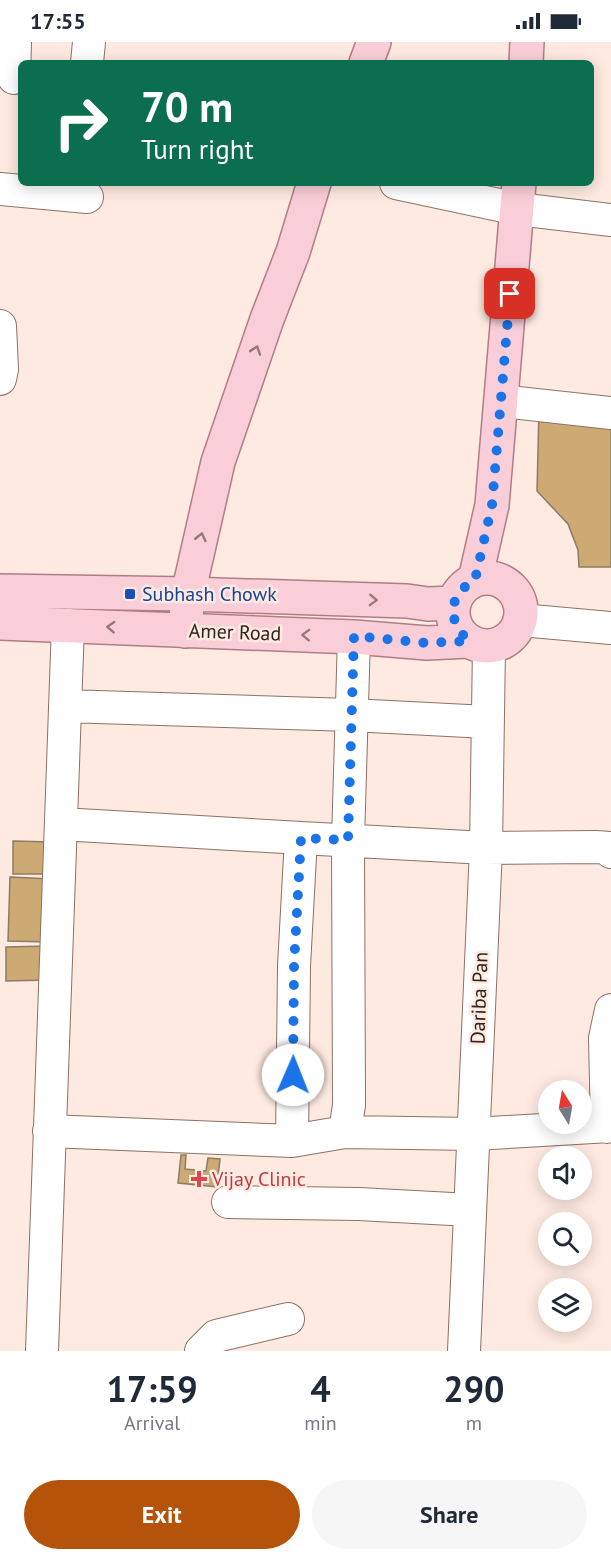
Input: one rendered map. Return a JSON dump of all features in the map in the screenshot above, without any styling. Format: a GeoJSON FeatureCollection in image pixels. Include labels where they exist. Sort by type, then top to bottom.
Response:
{"type":"FeatureCollection","features":[{"type":"Feature","properties":{"kind":"main road"},"geometry":{"type":"LineString","coordinates":[[367,60],[374,42]]}},
{"type":"Feature","properties":{"kind":"main road"},"geometry":{"type":"LineString","coordinates":[[526,60],[527,42]]}},
{"type":"Feature","properties":{"kind":"main road"},"geometry":{"type":"LineString","coordinates":[[185,631],[188,594],[218,462],[293,252],[313,186]]}},
{"type":"Feature","properties":{"kind":"main road"},"geometry":{"type":"LineString","coordinates":[[477,588],[514,590],[520,599],[521,620],[517,630],[500,643],[479,643],[461,633],[455,624],[453,614],[477,588],[492,505],[518,196]]}},
{"type":"Feature","properties":{"kind":"main road","name":"Amer Road"},"geometry":{"type":"LineString","coordinates":[[0,591],[188,594],[428,604],[477,588]]}},
{"type":"Feature","properties":{"kind":"main road","name":"Amer Road"},"geometry":{"type":"LineString","coordinates":[[0,623],[354,636],[427,643],[479,643]]}},
{"type":"Feature","properties":{"kind":"street"},"geometry":{"type":"LineString","coordinates":[[12,75],[15,42]]}},
{"type":"Feature","properties":{"kind":"street"},"geometry":{"type":"LineString","coordinates":[[87,60],[89,42]]}},
{"type":"Feature","properties":{"kind":"street"},"geometry":{"type":"LineString","coordinates":[[424,186],[518,196],[611,220]]}},
{"type":"Feature","properties":{"kind":"street"},"geometry":{"type":"LineString","coordinates":[[0,189],[87,197]]}},
{"type":"Feature","properties":{"kind":"street"},"geometry":{"type":"LineString","coordinates":[[0,326],[2,369],[0,379]]}},
{"type":"Feature","properties":{"kind":"street"},"geometry":{"type":"LineString","coordinates":[[501,401],[611,413]]}},
{"type":"Feature","properties":{"kind":"street"},"geometry":{"type":"LineString","coordinates":[[521,620],[611,628]]}},
{"type":"Feature","properties":{"kind":"street"},"geometry":{"type":"LineString","coordinates":[[42,1351],[68,625]]}},
{"type":"Feature","properties":{"kind":"street"},"geometry":{"type":"LineString","coordinates":[[345,1132],[349,1106],[348,840],[354,636]]}},
{"type":"Feature","properties":{"kind":"street","name":"Dariba Pan"},"geometry":{"type":"LineString","coordinates":[[464,1351],[486,848],[487,722],[479,643]]}},
{"type":"Feature","properties":{"kind":"street"},"geometry":{"type":"LineString","coordinates":[[65,706],[351,715],[487,722]]}},
{"type":"Feature","properties":{"kind":"street"},"geometry":{"type":"LineString","coordinates":[[61,824],[486,848],[596,847],[609,848],[611,852]]}},
{"type":"Feature","properties":{"kind":"street"},"geometry":{"type":"LineString","coordinates":[[292,1141],[294,966],[301,838]]}},
{"type":"Feature","properties":{"kind":"street"},"geometry":{"type":"LineString","coordinates":[[49,1131],[292,1141],[345,1132],[474,1134],[609,1126],[605,1038],[611,1010]]}},
{"type":"Feature","properties":{"kind":"street"},"geometry":{"type":"LineString","coordinates":[[228,1202],[359,1204],[470,1210]]}},
{"type":"Feature","properties":{"kind":"street"},"geometry":{"type":"LineString","coordinates":[[201,1351],[216,1336],[288,1320]]}},
{"type":"Feature","properties":{"kind":"building"},"geometry":{"type":"Polygon","coordinates":[[[539,409],[611,421],[611,567],[579,567],[578,550],[568,524],[537,491],[539,409]]]}},
{"type":"Feature","properties":{"kind":"building"},"geometry":{"type":"Polygon","coordinates":[[[13,841],[52,842],[51,874],[13,874],[13,841]]]}},
{"type":"Feature","properties":{"kind":"building"},"geometry":{"type":"Polygon","coordinates":[[[10,877],[52,879],[49,942],[8,941],[10,877]]]}},
{"type":"Feature","properties":{"kind":"building"},"geometry":{"type":"Polygon","coordinates":[[[48,946],[48,980],[6,981],[6,947],[48,946]]]}},
{"type":"Feature","properties":{"kind":"building"},"geometry":{"type":"Polygon","coordinates":[[[181,1155],[186,1155],[185,1169],[206,1171],[208,1158],[220,1159],[217,1187],[178,1183],[181,1155]]]}},
{"type":"Feature","properties":{"kind":"place","name":"Subhash Chowk"},"geometry":{"type":"Point","coordinates":[130,594]}},
{"type":"Feature","properties":{"kind":"place","name":"Vijay Clinic"},"geometry":{"type":"Point","coordinates":[199,1179]}},
{"type":"Feature","properties":{"kind":"route"},"geometry":{"type":"LineString","coordinates":[[293,1075],[294,966],[301,838],[348,840],[354,636],[427,643],[469,641],[455,624],[454,603],[458,593],[465,585],[475,580],[492,505],[510,294]]}}]}
